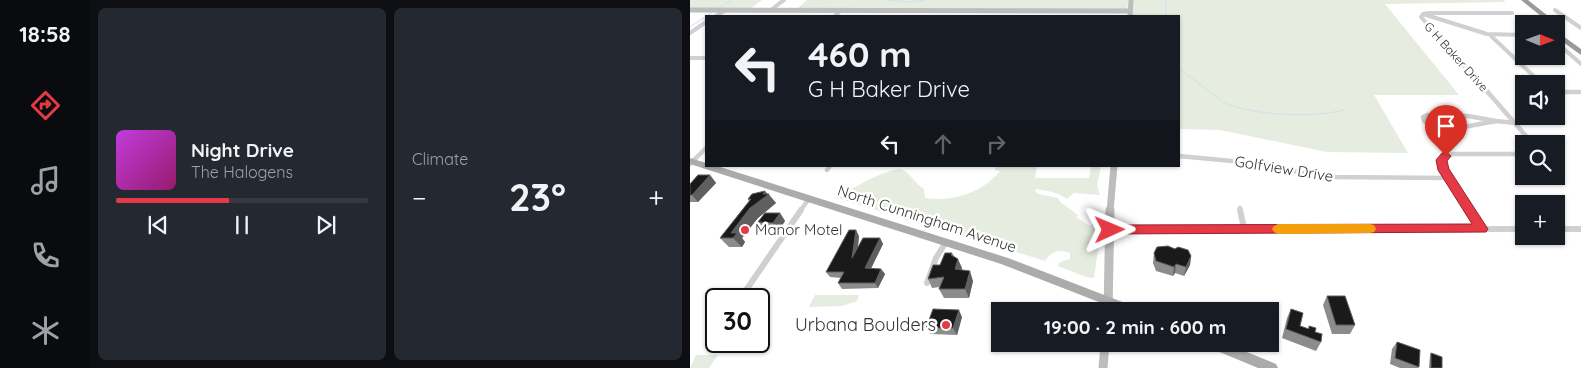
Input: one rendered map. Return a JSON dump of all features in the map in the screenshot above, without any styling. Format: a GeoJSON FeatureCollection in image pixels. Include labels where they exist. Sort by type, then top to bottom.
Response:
{"type":"FeatureCollection","features":[{"type":"Feature","properties":{"kind":"highway"},"geometry":{"type":"LineString","coordinates":[[1515,0],[1534,15]]}},
{"type":"Feature","properties":{"kind":"highway"},"geometry":{"type":"LineString","coordinates":[[1524,0],[1544,15]]}},
{"type":"Feature","properties":{"kind":"highway"},"geometry":{"type":"LineString","coordinates":[[1565,32],[1581,45]]}},
{"type":"Feature","properties":{"kind":"highway"},"geometry":{"type":"LineString","coordinates":[[1565,40],[1581,53]]}},
{"type":"Feature","properties":{"kind":"main road","name":"North Cunningham Avenue"},"geometry":{"type":"LineString","coordinates":[[691,162],[705,166]]}},
{"type":"Feature","properties":{"kind":"main road","name":"North Cunningham Avenue"},"geometry":{"type":"LineString","coordinates":[[709,167],[1004,261],[1099,302]]}},
{"type":"Feature","properties":{"kind":"main road"},"geometry":{"type":"LineString","coordinates":[[1233,352],[1272,368]]}},
{"type":"Feature","properties":{"kind":"street"},"geometry":{"type":"LineString","coordinates":[[771,10],[784,0]]}},
{"type":"Feature","properties":{"kind":"street"},"geometry":{"type":"LineString","coordinates":[[690,10],[936,10],[1130,14],[1131,0]]}},
{"type":"Feature","properties":{"kind":"street"},"geometry":{"type":"LineString","coordinates":[[717,15],[724,10]]}},
{"type":"Feature","properties":{"kind":"street"},"geometry":{"type":"LineString","coordinates":[[836,15],[841,10]]}},
{"type":"Feature","properties":{"kind":"street"},"geometry":{"type":"LineString","coordinates":[[880,15],[884,10]]}},
{"type":"Feature","properties":{"kind":"street"},"geometry":{"type":"LineString","coordinates":[[933,15],[936,10]]}},
{"type":"Feature","properties":{"kind":"street"},"geometry":{"type":"LineString","coordinates":[[1556,10],[1581,28]]}},
{"type":"Feature","properties":{"kind":"street"},"geometry":{"type":"LineString","coordinates":[[988,15],[990,11]]}},
{"type":"Feature","properties":{"kind":"street","name":"G H Baker Drive"},"geometry":{"type":"LineString","coordinates":[[1512,13],[1423,14],[1421,17],[1515,122]]}},
{"type":"Feature","properties":{"kind":"street"},"geometry":{"type":"LineString","coordinates":[[1423,14],[1490,35],[1515,35]]}},
{"type":"Feature","properties":{"kind":"street"},"geometry":{"type":"LineString","coordinates":[[690,33],[705,23]]}},
{"type":"Feature","properties":{"kind":"street"},"geometry":{"type":"LineString","coordinates":[[1490,35],[1532,75]]}},
{"type":"Feature","properties":{"kind":"street"},"geometry":{"type":"LineString","coordinates":[[1565,50],[1581,64]]}},
{"type":"Feature","properties":{"kind":"street"},"geometry":{"type":"LineString","coordinates":[[690,58],[705,58]]}},
{"type":"Feature","properties":{"kind":"street"},"geometry":{"type":"LineString","coordinates":[[1565,92],[1581,92]]}},
{"type":"Feature","properties":{"kind":"street"},"geometry":{"type":"LineString","coordinates":[[1497,121],[1476,126],[1435,127],[1426,123],[1423,117],[1427,115],[1468,116],[1515,122]]}},
{"type":"Feature","properties":{"kind":"street","name":"G H Baker Drive"},"geometry":{"type":"LineString","coordinates":[[1517,125],[1526,135]]}},
{"type":"Feature","properties":{"kind":"street"},"geometry":{"type":"LineString","coordinates":[[691,162],[705,149]]}},
{"type":"Feature","properties":{"kind":"street"},"geometry":{"type":"LineString","coordinates":[[1482,229],[1449,178],[1441,163],[1442,159],[1446,156],[1515,154]]}},
{"type":"Feature","properties":{"kind":"street","name":"Golfview Drive"},"geometry":{"type":"LineString","coordinates":[[1180,156],[1254,162],[1330,177],[1449,178]]}},
{"type":"Feature","properties":{"kind":"street"},"geometry":{"type":"LineString","coordinates":[[1108,302],[1114,167]]}},
{"type":"Feature","properties":{"kind":"street"},"geometry":{"type":"LineString","coordinates":[[748,288],[809,199]]}},
{"type":"Feature","properties":{"kind":"street"},"geometry":{"type":"LineString","coordinates":[[1240,208],[1244,228]]}},
{"type":"Feature","properties":{"kind":"street"},"geometry":{"type":"LineString","coordinates":[[1110,230],[1244,228],[1515,229]]}},
{"type":"Feature","properties":{"kind":"street"},"geometry":{"type":"LineString","coordinates":[[1565,229],[1581,229]]}},
{"type":"Feature","properties":{"kind":"street"},"geometry":{"type":"LineString","coordinates":[[927,283],[936,258],[946,242]]}},
{"type":"Feature","properties":{"kind":"street"},"geometry":{"type":"LineString","coordinates":[[1104,368],[1105,352]]}},
{"type":"Feature","properties":{"kind":"shaded area"},"geometry":{"type":"Polygon","coordinates":[[[690,0],[762,0],[750,9],[690,9],[690,0]]]}},
{"type":"Feature","properties":{"kind":"shaded area"},"geometry":{"type":"Polygon","coordinates":[[[807,0],[1129,0],[1127,9],[797,9],[807,0]]]}},
{"type":"Feature","properties":{"kind":"shaded area"},"geometry":{"type":"Polygon","coordinates":[[[1133,0],[1503,0],[1506,2],[1385,4],[1459,95],[1374,95],[1408,153],[1327,152],[1220,130],[1180,129],[1180,15],[1132,15],[1133,0]]]}},
{"type":"Feature","properties":{"kind":"shaded area"},"geometry":{"type":"Polygon","coordinates":[[[995,167],[1037,167],[1035,178],[1089,178],[1091,167],[1101,167],[1097,186],[1100,195],[1074,193],[1067,199],[1053,192],[1036,189],[1035,191],[1038,194],[1058,198],[1060,202],[1078,215],[1076,217],[1090,226],[1092,224],[1101,228],[1094,278],[1086,277],[1058,266],[1060,262],[1070,259],[1070,253],[1056,252],[1045,261],[951,234],[838,198],[870,179],[898,169],[906,171],[924,189],[925,198],[946,199],[966,194],[985,185],[1000,171],[995,170],[995,167]]]}},
{"type":"Feature","properties":{"kind":"shaded area"},"geometry":{"type":"Polygon","coordinates":[[[815,295],[859,295],[857,301],[842,306],[809,307],[815,295]]]}},
{"type":"Feature","properties":{"kind":"shaded area"},"geometry":{"type":"Polygon","coordinates":[[[696,355],[718,355],[709,368],[690,368],[696,355]]]}},
{"type":"Feature","properties":{"kind":"building"},"geometry":{"type":"Polygon","coordinates":[[[698,175],[710,175],[690,195],[690,184],[698,175]]]}},
{"type":"Feature","properties":{"kind":"building"},"geometry":{"type":"Polygon","coordinates":[[[765,191],[763,194],[769,194],[750,208],[731,233],[737,233],[733,238],[720,238],[751,199],[748,199],[752,194],[765,191]]]}},
{"type":"Feature","properties":{"kind":"building"},"geometry":{"type":"Polygon","coordinates":[[[765,213],[780,213],[773,223],[758,222],[765,213]]]}},
{"type":"Feature","properties":{"kind":"building"},"geometry":{"type":"Polygon","coordinates":[[[849,230],[856,230],[852,258],[863,238],[880,238],[865,268],[881,269],[875,283],[838,283],[844,272],[826,272],[849,230]]]}},
{"type":"Feature","properties":{"kind":"building"},"geometry":{"type":"Polygon","coordinates":[[[1168,246],[1175,249],[1178,247],[1188,250],[1191,256],[1186,267],[1176,264],[1174,267],[1156,261],[1154,253],[1157,247],[1168,246]]]}},
{"type":"Feature","properties":{"kind":"building"},"geometry":{"type":"Polygon","coordinates":[[[945,253],[952,253],[951,255],[958,259],[955,269],[970,271],[965,289],[939,289],[944,277],[928,279],[933,265],[940,265],[945,253]]]}},
{"type":"Feature","properties":{"kind":"building"},"geometry":{"type":"Polygon","coordinates":[[[1327,296],[1345,296],[1355,325],[1336,325],[1327,296]]]}},
{"type":"Feature","properties":{"kind":"building"},"geometry":{"type":"Polygon","coordinates":[[[933,309],[959,310],[953,328],[926,328],[933,309]]]}},
{"type":"Feature","properties":{"kind":"building"},"geometry":{"type":"Polygon","coordinates":[[[1291,309],[1303,313],[1300,326],[1309,329],[1309,326],[1316,328],[1315,332],[1322,334],[1321,342],[1286,329],[1291,309]]]}},
{"type":"Feature","properties":{"kind":"building"},"geometry":{"type":"Polygon","coordinates":[[[1397,342],[1420,350],[1419,367],[1395,358],[1397,342]]]}},
{"type":"Feature","properties":{"kind":"building"},"geometry":{"type":"Polygon","coordinates":[[[1431,353],[1442,357],[1442,368],[1431,368],[1431,353]]]}},
{"type":"Feature","properties":{"kind":"waterway"},"geometry":{"type":"LineString","coordinates":[[719,8],[731,0]]}},
{"type":"Feature","properties":{"kind":"waterway"},"geometry":{"type":"LineString","coordinates":[[887,0],[912,2],[925,0]]}},
{"type":"Feature","properties":{"kind":"waterway"},"geometry":{"type":"LineString","coordinates":[[1166,0],[1166,15]]}},
{"type":"Feature","properties":{"kind":"waterway"},"geometry":{"type":"LineString","coordinates":[[690,27],[705,17]]}},
{"type":"Feature","properties":{"kind":"waterway"},"geometry":{"type":"LineString","coordinates":[[1185,73],[1222,101]]}},
{"type":"Feature","properties":{"kind":"waterway"},"geometry":{"type":"LineString","coordinates":[[1225,103],[1252,111],[1300,115],[1331,113],[1344,110]]}},
{"type":"Feature","properties":{"kind":"slow traffic"},"geometry":{"type":"LineString","coordinates":[[1278,229],[1370,229]]}},
{"type":"Feature","properties":{"kind":"place","name":"Manor Motel"},"geometry":{"type":"Point","coordinates":[745,230]}},
{"type":"Feature","properties":{"kind":"place","name":"Urbana Boulders"},"geometry":{"type":"Point","coordinates":[946,325]}},
{"type":"Feature","properties":{"kind":"route"},"geometry":{"type":"LineString","coordinates":[[1110,230],[1193,228],[1482,229],[1444,170],[1441,163],[1444,156],[1446,156]]}}]}
